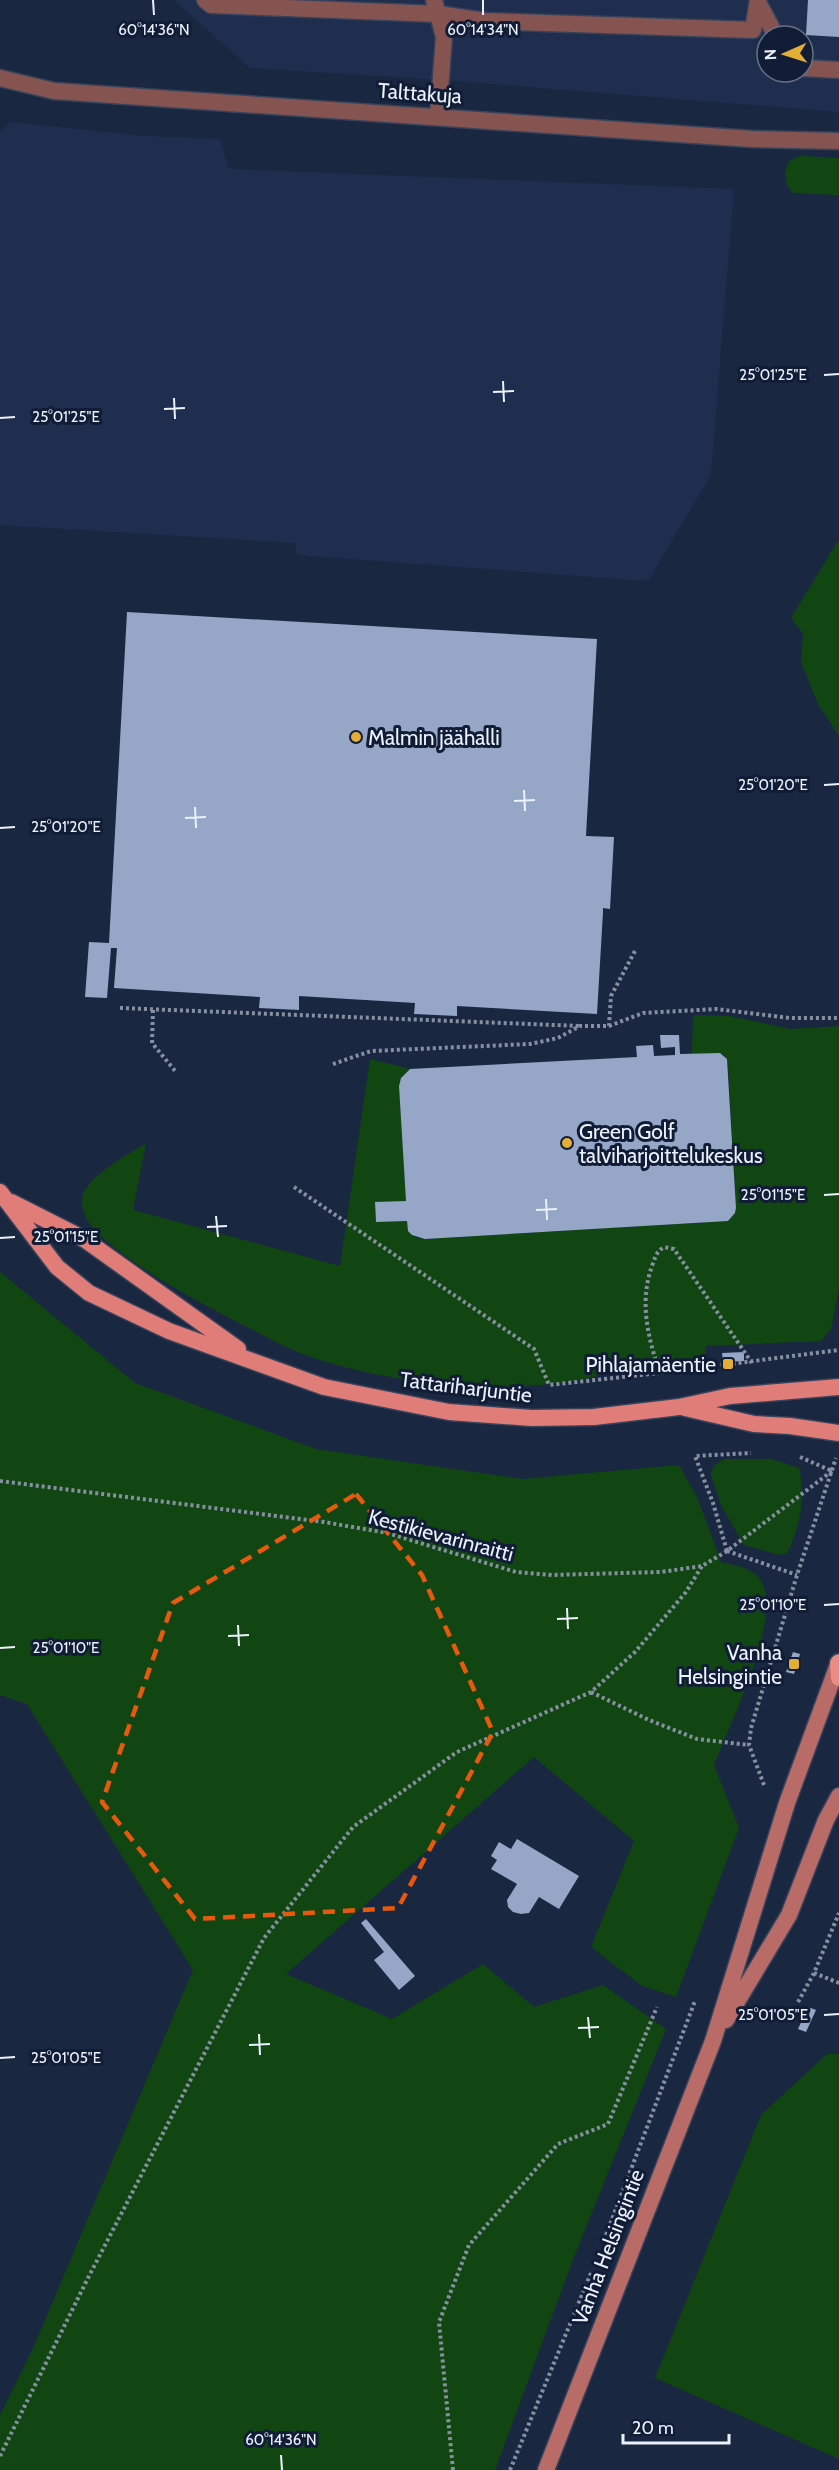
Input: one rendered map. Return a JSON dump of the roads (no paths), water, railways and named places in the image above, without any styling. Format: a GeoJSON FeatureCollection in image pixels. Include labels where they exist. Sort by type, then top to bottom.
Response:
{"type":"FeatureCollection","features":[{"type":"Feature","properties":{"kind":"main road","name":"Tattariharjuntie"},"geometry":{"type":"LineString","coordinates":[[4,1196],[57,1267],[89,1293],[169,1331],[324,1387],[449,1412],[532,1418],[594,1417],[679,1407],[730,1396],[839,1387]]}},
{"type":"Feature","properties":{"kind":"main road","name":"Tattariharjuntie"},"geometry":{"type":"LineString","coordinates":[[4,1196],[84,1239],[255,1361]]}},
{"type":"Feature","properties":{"kind":"main road","name":"Tattariharjuntie"},"geometry":{"type":"LineString","coordinates":[[679,1407],[754,1424],[839,1433]]}},
{"type":"Feature","properties":{"kind":"main road","name":"Vanha Helsingintie"},"geometry":{"type":"LineString","coordinates":[[546,2470],[713,2041],[787,1803],[839,1668]]}},
{"type":"Feature","properties":{"kind":"main road","name":"Vanha Helsingintie"},"geometry":{"type":"LineString","coordinates":[[713,2041],[789,1916],[826,1820],[839,1796]]}},
{"type":"Feature","properties":{"kind":"street"},"geometry":{"type":"LineString","coordinates":[[205,0],[211,5],[436,7],[485,21],[753,30],[758,1]]}},
{"type":"Feature","properties":{"kind":"street"},"geometry":{"type":"LineString","coordinates":[[758,1],[770,24]]}},
{"type":"Feature","properties":{"kind":"street"},"geometry":{"type":"LineString","coordinates":[[436,7],[444,38],[438,116]]}},
{"type":"Feature","properties":{"kind":"street"},"geometry":{"type":"LineString","coordinates":[[815,69],[839,70]]}},
{"type":"Feature","properties":{"kind":"street","name":"Talttakuja"},"geometry":{"type":"LineString","coordinates":[[0,78],[54,91],[752,139],[839,141]]}},
{"type":"Feature","properties":{"kind":"place","name":"Malmin jäähalli"},"geometry":{"type":"Point","coordinates":[356,737]}},
{"type":"Feature","properties":{"kind":"place","name":"Green Golf talviharjoittelukeskus"},"geometry":{"type":"Point","coordinates":[567,1143]}},
{"type":"Feature","properties":{"kind":"place","name":"Pihlajamäentie"},"geometry":{"type":"Point","coordinates":[728,1364]}},
{"type":"Feature","properties":{"kind":"place","name":"Vanha Helsingintie"},"geometry":{"type":"Point","coordinates":[794,1664]}}]}
